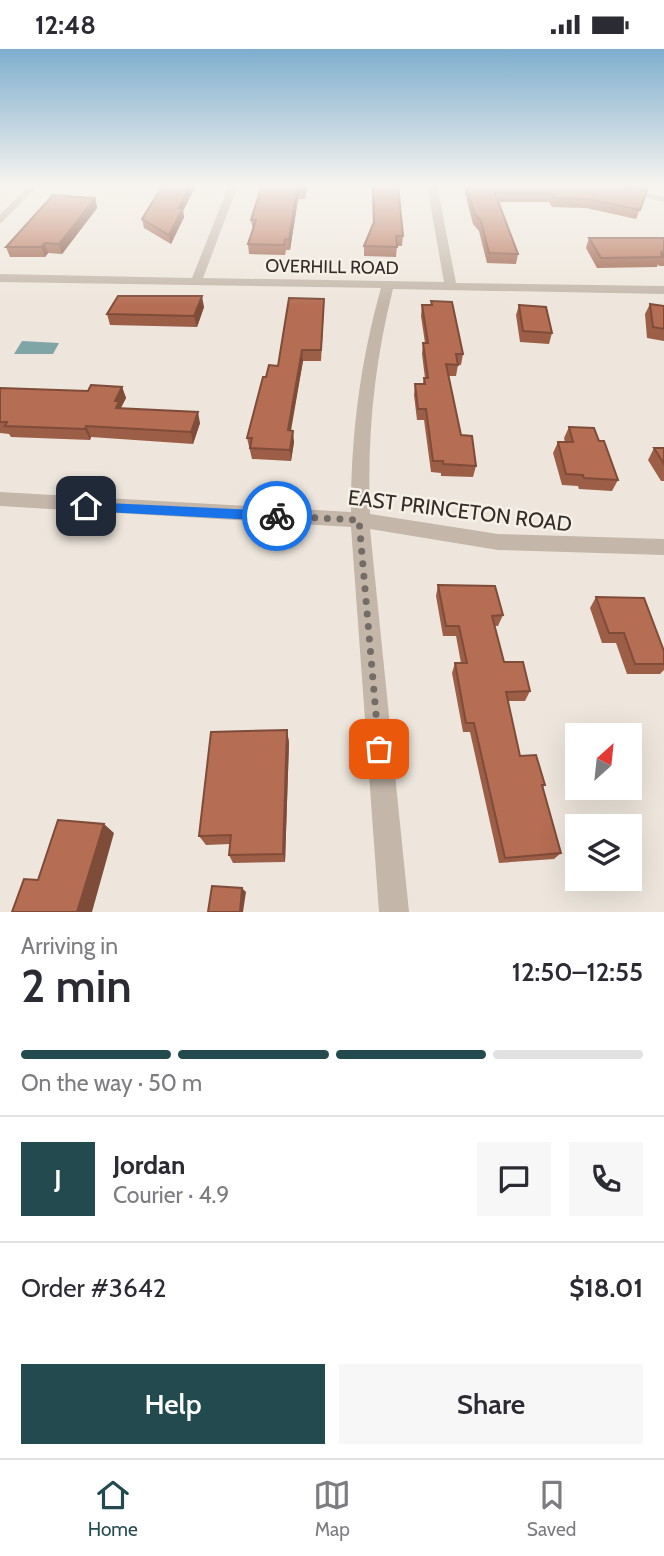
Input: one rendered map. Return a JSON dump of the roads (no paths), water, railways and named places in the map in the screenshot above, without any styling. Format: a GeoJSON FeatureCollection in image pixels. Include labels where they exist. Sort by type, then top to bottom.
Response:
{"type":"FeatureCollection","features":[{"type":"Feature","properties":{"kind":"street"},"geometry":{"type":"LineString","coordinates":[[196,282],[218,225]]}},
{"type":"Feature","properties":{"kind":"street"},"geometry":{"type":"LineString","coordinates":[[440,225],[451,286]]}},
{"type":"Feature","properties":{"kind":"street","name":"OVERHILL ROAD"},"geometry":{"type":"LineString","coordinates":[[0,278],[664,290]]}},
{"type":"Feature","properties":{"kind":"street"},"geometry":{"type":"LineString","coordinates":[[388,285],[375,328],[366,376],[361,430],[359,520],[394,912]]}},
{"type":"Feature","properties":{"kind":"street","name":"EAST PRINCETON ROAD"},"geometry":{"type":"LineString","coordinates":[[0,499],[359,520],[498,542],[596,548],[664,547]]}},
{"type":"Feature","properties":{"kind":"water"},"geometry":{"type":"Polygon","coordinates":[[[22,341],[59,343],[53,354],[14,354],[22,341]]]}}]}
